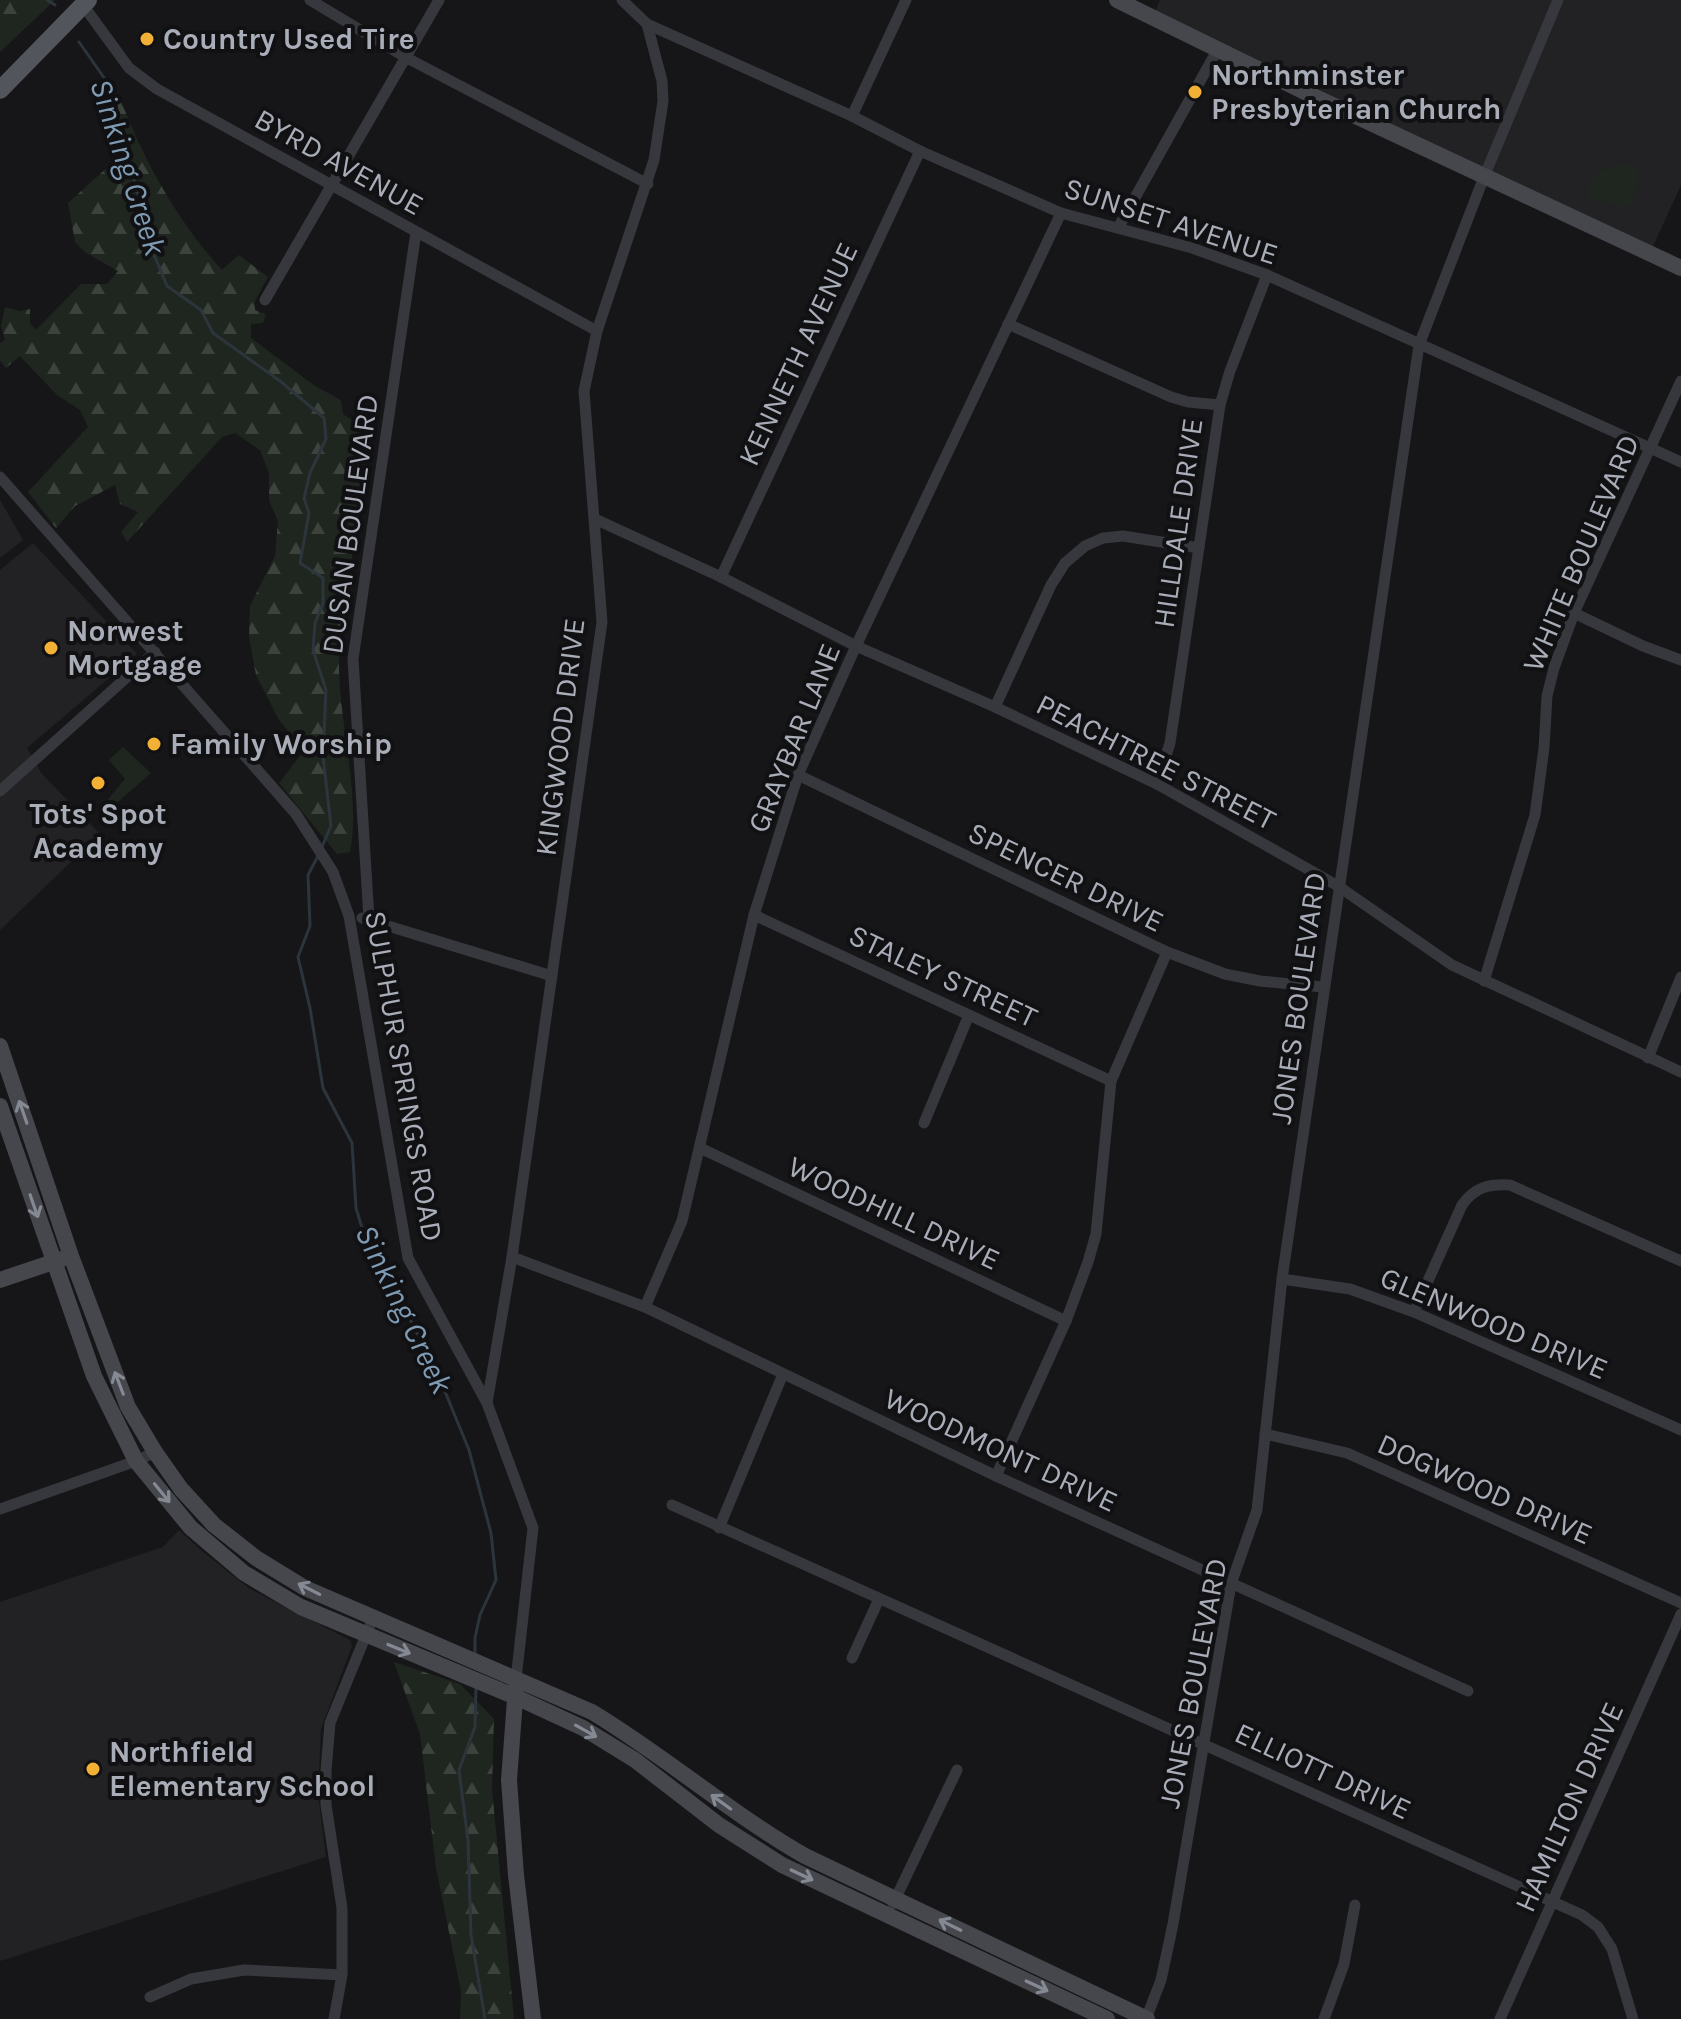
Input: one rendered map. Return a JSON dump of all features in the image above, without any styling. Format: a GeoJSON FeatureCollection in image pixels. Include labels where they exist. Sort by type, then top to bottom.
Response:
{"type":"FeatureCollection","features":[{"type":"Feature","properties":{"kind":"main road"},"geometry":{"type":"LineString","coordinates":[[1117,0],[1681,268]]}},
{"type":"Feature","properties":{"kind":"main road"},"geometry":{"type":"LineString","coordinates":[[0,90],[85,2]]}},
{"type":"Feature","properties":{"kind":"main road"},"geometry":{"type":"LineString","coordinates":[[0,1046],[71,1256],[128,1407],[181,1489],[214,1525],[256,1558],[305,1588],[592,1712],[632,1736],[757,1829],[805,1856],[1146,2019]]}},
{"type":"Feature","properties":{"kind":"main road"},"geometry":{"type":"LineString","coordinates":[[0,1106],[94,1376],[136,1461],[191,1528],[244,1573],[301,1607],[583,1728],[635,1760],[719,1825],[782,1865],[1107,2019]]}},
{"type":"Feature","properties":{"kind":"main road"},"geometry":{"type":"LineString","coordinates":[[23,1172],[41,1165]]}},
{"type":"Feature","properties":{"kind":"main road"},"geometry":{"type":"LineString","coordinates":[[0,1280],[71,1256]]}},
{"type":"Feature","properties":{"kind":"main road","name":"SULPHUR SPRINGS ROAD"},"geometry":{"type":"LineString","coordinates":[[516,1679],[509,1780],[516,1875],[533,2019]]}},
{"type":"Feature","properties":{"kind":"street"},"geometry":{"type":"LineString","coordinates":[[310,0],[407,58],[648,184]]}},
{"type":"Feature","properties":{"kind":"street"},"geometry":{"type":"LineString","coordinates":[[265,300],[439,0]]}},
{"type":"Feature","properties":{"kind":"street"},"geometry":{"type":"LineString","coordinates":[[622,0],[647,24]]}},
{"type":"Feature","properties":{"kind":"street"},"geometry":{"type":"LineString","coordinates":[[852,116],[906,0]]}},
{"type":"Feature","properties":{"kind":"street","name":"JONES BOULEVARD"},"geometry":{"type":"LineString","coordinates":[[1146,2019],[1161,1980],[1173,1924],[1231,1584],[1257,1510],[1282,1279],[1419,345],[1484,177],[1558,0]]}},
{"type":"Feature","properties":{"kind":"street","name":"BYRD AVENUE"},"geometry":{"type":"LineString","coordinates":[[85,2],[129,68],[157,89],[597,331]]}},
{"type":"Feature","properties":{"kind":"street","name":"SUNSET AVENUE"},"geometry":{"type":"LineString","coordinates":[[647,24],[1061,213],[1192,248],[1267,275],[1681,462]]}},
{"type":"Feature","properties":{"kind":"street","name":"KINGWOOD DRIVE"},"geometry":{"type":"LineString","coordinates":[[487,1403],[512,1257],[602,622],[584,391],[597,331],[648,184],[663,101],[662,81],[647,24]]}},
{"type":"Feature","properties":{"kind":"street"},"geometry":{"type":"LineString","coordinates":[[1118,228],[1218,49]]}},
{"type":"Feature","properties":{"kind":"street","name":"KENNETH AVENUE"},"geometry":{"type":"LineString","coordinates":[[721,577],[920,151]]}},
{"type":"Feature","properties":{"kind":"street","name":"GRAYBAR LANE"},"geometry":{"type":"LineString","coordinates":[[645,1307],[682,1221],[754,915],[798,775],[1061,213]]}},
{"type":"Feature","properties":{"kind":"street","name":"DUSAN BOULEVARD"},"geometry":{"type":"LineString","coordinates":[[369,919],[353,659],[416,232]]}},
{"type":"Feature","properties":{"kind":"street","name":"HILLDALE DRIVE"},"geometry":{"type":"LineString","coordinates":[[1157,784],[1170,743],[1220,405],[1267,275]]}},
{"type":"Feature","properties":{"kind":"street"},"geometry":{"type":"LineString","coordinates":[[1008,324],[1171,397],[1220,405]]}},
{"type":"Feature","properties":{"kind":"street","name":"WHITE BOULEVARD"},"geometry":{"type":"LineString","coordinates":[[1484,981],[1535,815],[1547,696],[1554,668],[1574,613],[1681,381]]}},
{"type":"Feature","properties":{"kind":"street","name":"SULPHUR SPRINGS ROAD"},"geometry":{"type":"LineString","coordinates":[[0,477],[296,814],[325,855],[349,916],[408,1258],[487,1403],[533,1528],[516,1679]]}},
{"type":"Feature","properties":{"kind":"street","name":"PEACHTREE STREET"},"geometry":{"type":"LineString","coordinates":[[595,519],[721,577],[856,646],[995,707],[1157,784],[1338,886],[1452,965],[1681,1072]]}},
{"type":"Feature","properties":{"kind":"street"},"geometry":{"type":"LineString","coordinates":[[995,707],[1051,585],[1065,563],[1085,546],[1103,538],[1123,536],[1199,548]]}},
{"type":"Feature","properties":{"kind":"street"},"geometry":{"type":"LineString","coordinates":[[1574,613],[1643,646],[1681,660]]}},
{"type":"Feature","properties":{"kind":"street"},"geometry":{"type":"LineString","coordinates":[[0,791],[155,652]]}},
{"type":"Feature","properties":{"kind":"street","name":"SPENCER DRIVE"},"geometry":{"type":"LineString","coordinates":[[798,775],[1167,952],[1225,974],[1323,987]]}},
{"type":"Feature","properties":{"kind":"street","name":"STALEY STREET"},"geometry":{"type":"LineString","coordinates":[[754,915],[1111,1081]]}},
{"type":"Feature","properties":{"kind":"street"},"geometry":{"type":"LineString","coordinates":[[349,916],[369,919],[552,976]]}},
{"type":"Feature","properties":{"kind":"street"},"geometry":{"type":"LineString","coordinates":[[996,1476],[1066,1321],[1088,1262],[1096,1234],[1111,1081],[1167,952]]}},
{"type":"Feature","properties":{"kind":"street"},"geometry":{"type":"LineString","coordinates":[[1648,1058],[1681,977]]}},
{"type":"Feature","properties":{"kind":"street"},"geometry":{"type":"LineString","coordinates":[[924,1123],[969,1015]]}},
{"type":"Feature","properties":{"kind":"street","name":"WOODHILL DRIVE"},"geometry":{"type":"LineString","coordinates":[[700,1148],[1066,1321]]}},
{"type":"Feature","properties":{"kind":"street"},"geometry":{"type":"LineString","coordinates":[[1414,1312],[1462,1205],[1480,1187],[1494,1184],[1510,1185],[1681,1261]]}},
{"type":"Feature","properties":{"kind":"street","name":"WOODMONT DRIVE"},"geometry":{"type":"LineString","coordinates":[[512,1257],[645,1307],[996,1476],[1468,1691]]}},
{"type":"Feature","properties":{"kind":"street","name":"GLENWOOD DRIVE"},"geometry":{"type":"LineString","coordinates":[[1282,1279],[1350,1289],[1414,1312],[1681,1430]]}},
{"type":"Feature","properties":{"kind":"street"},"geometry":{"type":"LineString","coordinates":[[719,1528],[783,1374]]}},
{"type":"Feature","properties":{"kind":"street","name":"DOGWOOD DRIVE"},"geometry":{"type":"LineString","coordinates":[[1265,1434],[1347,1453],[1681,1603]]}},
{"type":"Feature","properties":{"kind":"street"},"geometry":{"type":"LineString","coordinates":[[0,1509],[155,1452]]}},
{"type":"Feature","properties":{"kind":"street","name":"ELLIOTT DRIVE"},"geometry":{"type":"LineString","coordinates":[[672,1505],[1582,1915],[1598,1927],[1612,1949],[1633,2019]]}},
{"type":"Feature","properties":{"kind":"street"},"geometry":{"type":"LineString","coordinates":[[852,1658],[879,1599]]}},
{"type":"Feature","properties":{"kind":"street","name":"HAMILTON DRIVE"},"geometry":{"type":"LineString","coordinates":[[1500,2019],[1681,1614]]}},
{"type":"Feature","properties":{"kind":"street"},"geometry":{"type":"LineString","coordinates":[[334,2019],[342,1975],[342,1908],[326,1805],[330,1723],[373,1618]]}},
{"type":"Feature","properties":{"kind":"street"},"geometry":{"type":"LineString","coordinates":[[888,1915],[957,1770]]}},
{"type":"Feature","properties":{"kind":"street"},"geometry":{"type":"LineString","coordinates":[[1324,2019],[1344,1964],[1355,1905]]}},
{"type":"Feature","properties":{"kind":"street"},"geometry":{"type":"LineString","coordinates":[[150,1997],[191,1979],[244,1970],[342,1975]]}},
{"type":"Feature","properties":{"kind":"shaded area"},"geometry":{"type":"Polygon","coordinates":[[[1160,0],[1681,0],[1681,185],[1650,253],[1152,18],[1160,0]]]}},
{"type":"Feature","properties":{"kind":"shaded area"},"geometry":{"type":"Polygon","coordinates":[[[0,500],[23,540],[0,558],[0,500]]]}},
{"type":"Feature","properties":{"kind":"shaded area"},"geometry":{"type":"Polygon","coordinates":[[[33,543],[137,654],[27,748],[42,774],[100,834],[0,930],[0,570],[33,543]]]}},
{"type":"Feature","properties":{"kind":"shaded area"},"geometry":{"type":"Polygon","coordinates":[[[179,1530],[250,1589],[350,1640],[352,1646],[321,1729],[318,1794],[326,1857],[0,1961],[0,1602],[163,1547],[179,1530]]]}},
{"type":"Feature","properties":{"kind":"green space"},"geometry":{"type":"Polygon","coordinates":[[[0,0],[55,0],[0,52],[0,0]]]}},
{"type":"Feature","properties":{"kind":"green space"},"geometry":{"type":"Polygon","coordinates":[[[121,100],[164,190],[206,252],[222,270],[239,255],[268,277],[255,301],[255,310],[266,314],[263,323],[251,324],[251,338],[315,386],[341,400],[343,414],[355,422],[374,423],[339,656],[353,808],[350,852],[337,854],[279,783],[304,751],[279,720],[256,675],[249,637],[250,606],[275,556],[278,521],[269,501],[269,473],[260,450],[235,433],[222,437],[127,542],[121,532],[138,512],[120,504],[115,485],[75,506],[56,528],[28,492],[88,427],[80,410],[57,395],[20,356],[6,368],[0,361],[0,343],[5,340],[1,326],[5,307],[20,311],[30,309],[30,323],[36,330],[81,284],[107,284],[118,271],[85,252],[75,242],[68,203],[121,155],[123,136],[105,111],[112,101],[121,100]]]}},
{"type":"Feature","properties":{"kind":"green space"},"geometry":{"type":"Polygon","coordinates":[[[1625,164],[1640,167],[1632,204],[1625,208],[1585,198],[1599,173],[1625,164]]]}},
{"type":"Feature","properties":{"kind":"green space"},"geometry":{"type":"Polygon","coordinates":[[[123,747],[151,773],[111,808],[106,802],[125,779],[109,760],[123,747]]]}},
{"type":"Feature","properties":{"kind":"green space"},"geometry":{"type":"Polygon","coordinates":[[[394,1662],[460,1684],[494,1719],[492,1789],[514,2019],[460,2019],[461,1991],[436,1868],[420,1734],[394,1662]]]}},
{"type":"Feature","properties":{"kind":"waterway"},"geometry":{"type":"LineString","coordinates":[[47,0],[55,5]]}},
{"type":"Feature","properties":{"kind":"waterway","name":"Sinking Creek"},"geometry":{"type":"LineString","coordinates":[[79,42],[105,79],[131,165],[147,238],[167,286],[201,310],[213,333],[280,381],[324,418],[326,439],[310,473],[304,498],[309,513],[300,563],[323,578],[323,603],[315,623],[313,650],[326,690],[323,756],[331,826],[321,849]]}},
{"type":"Feature","properties":{"kind":"waterway","name":"Sinking Creek"},"geometry":{"type":"LineString","coordinates":[[318,856],[308,875],[310,926],[298,957],[323,1088],[352,1143],[356,1208],[366,1241],[386,1272],[437,1372],[469,1450],[491,1533],[496,1580],[480,1615],[475,1656]]}},
{"type":"Feature","properties":{"kind":"waterway","name":"Sinking Creek"},"geometry":{"type":"LineString","coordinates":[[476,1688],[475,1727],[459,1770],[468,1840],[471,1935],[485,2019]]}},
{"type":"Feature","properties":{"kind":"place","name":"Country Used Tire"},"geometry":{"type":"Point","coordinates":[147,39]}},
{"type":"Feature","properties":{"kind":"place","name":"Northminster Presbyterian Church"},"geometry":{"type":"Point","coordinates":[1195,92]}},
{"type":"Feature","properties":{"kind":"place","name":"Norwest Mortgage"},"geometry":{"type":"Point","coordinates":[51,648]}},
{"type":"Feature","properties":{"kind":"place","name":"Family Worship"},"geometry":{"type":"Point","coordinates":[154,744]}},
{"type":"Feature","properties":{"kind":"place","name":"Tots' Spot Academy"},"geometry":{"type":"Point","coordinates":[98,783]}},
{"type":"Feature","properties":{"kind":"place","name":"Northfield Elementary School"},"geometry":{"type":"Point","coordinates":[93,1769]}}]}
